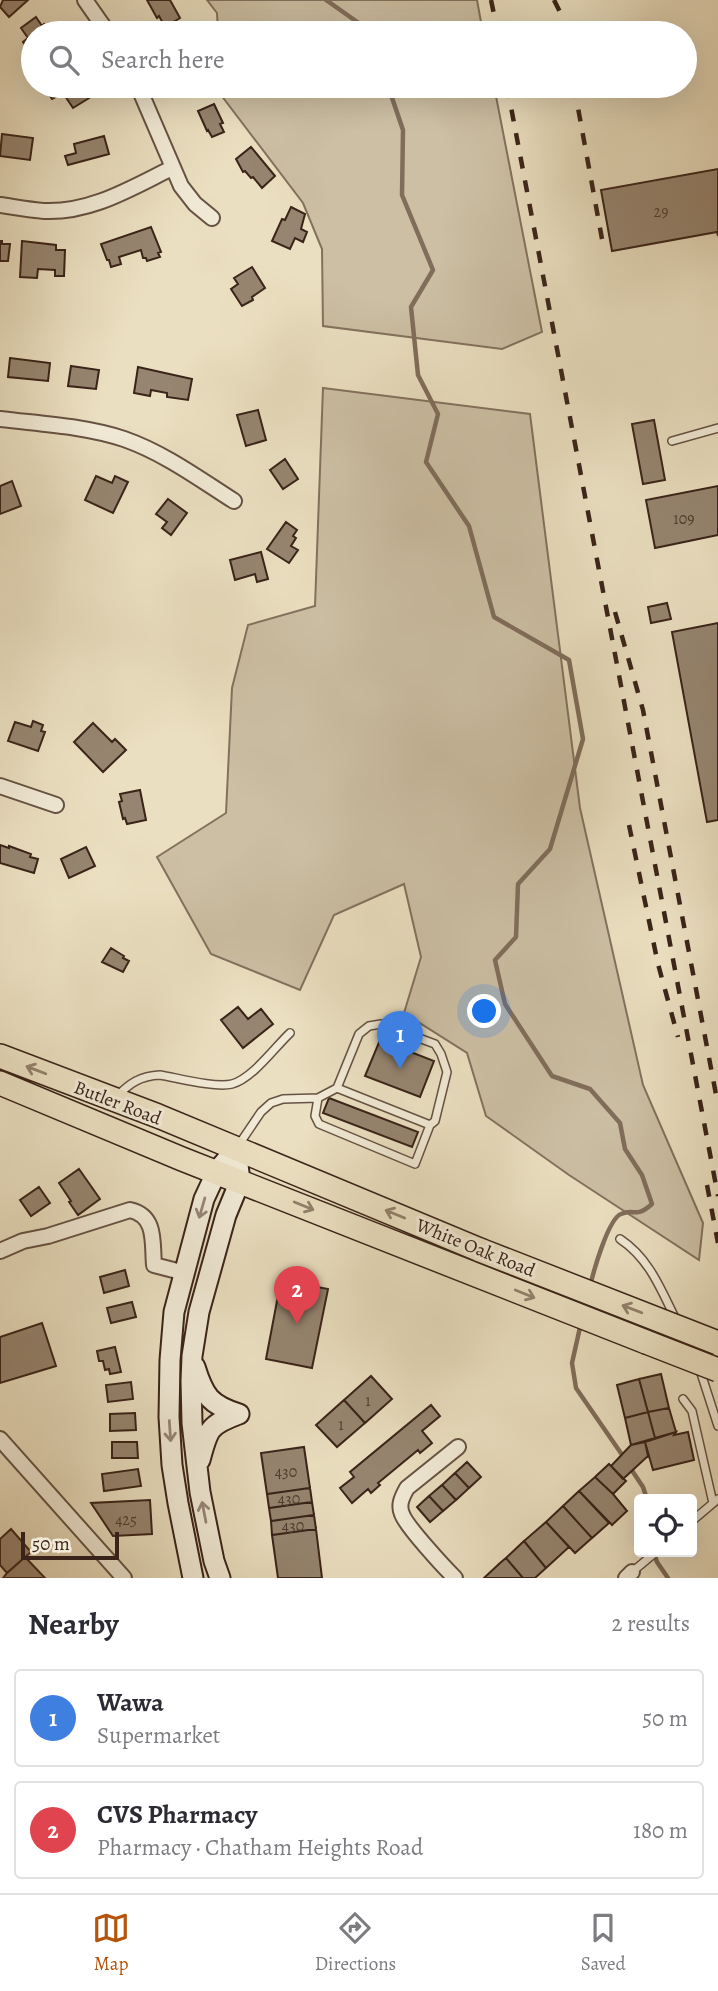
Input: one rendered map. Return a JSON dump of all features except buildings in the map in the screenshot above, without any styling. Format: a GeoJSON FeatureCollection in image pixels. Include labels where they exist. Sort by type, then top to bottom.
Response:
{"type":"FeatureCollection","features":[{"type":"Feature","properties":{"kind":"main road","name":"Butler Road"},"geometry":{"type":"LineString","coordinates":[[0,1056],[158,1116],[236,1149]]}},
{"type":"Feature","properties":{"kind":"main road","name":"Butler Road"},"geometry":{"type":"LineString","coordinates":[[0,1083],[240,1181]]}},
{"type":"Feature","properties":{"kind":"main road"},"geometry":{"type":"LineString","coordinates":[[193,1578],[178,1503],[169,1417],[174,1312],[204,1199],[217,1171],[236,1149]]}},
{"type":"Feature","properties":{"kind":"main road"},"geometry":{"type":"LineString","coordinates":[[220,1578],[214,1561],[197,1469],[191,1411],[192,1356],[199,1312],[226,1215],[240,1181],[236,1149]]}},
{"type":"Feature","properties":{"kind":"main road","name":"White Oak Road"},"geometry":{"type":"LineString","coordinates":[[236,1149],[480,1250],[718,1343]]}},
{"type":"Feature","properties":{"kind":"main road","name":"White Oak Road"},"geometry":{"type":"LineString","coordinates":[[240,1181],[718,1370]]}},
{"type":"Feature","properties":{"kind":"main road"},"geometry":{"type":"LineString","coordinates":[[192,1356],[209,1399],[223,1409],[239,1414],[218,1422],[210,1430],[197,1469]]}},
{"type":"Feature","properties":{"kind":"street"},"geometry":{"type":"LineString","coordinates":[[85,0],[100,21]]}},
{"type":"Feature","properties":{"kind":"street"},"geometry":{"type":"LineString","coordinates":[[143,98],[181,186],[195,204],[212,218]]}},
{"type":"Feature","properties":{"kind":"street"},"geometry":{"type":"LineString","coordinates":[[0,205],[44,211],[83,207],[104,201],[172,168]]}},
{"type":"Feature","properties":{"kind":"street"},"geometry":{"type":"LineString","coordinates":[[0,419],[97,432],[122,439],[170,460],[233,501]]}},
{"type":"Feature","properties":{"kind":"street"},"geometry":{"type":"LineString","coordinates":[[0,786],[56,805]]}},
{"type":"Feature","properties":{"kind":"street"},"geometry":{"type":"LineString","coordinates":[[0,1251],[23,1241],[131,1210],[140,1212],[150,1225],[154,1265],[185,1273]]}},
{"type":"Feature","properties":{"kind":"street"},"geometry":{"type":"LineString","coordinates":[[0,1439],[124,1578]]}},
{"type":"Feature","properties":{"kind":"street"},"geometry":{"type":"LineString","coordinates":[[455,1578],[405,1521],[400,1505],[407,1489],[458,1447]]}},
{"type":"Feature","properties":{"kind":"lane"},"geometry":{"type":"LineString","coordinates":[[671,441],[718,428]]}},
{"type":"Feature","properties":{"kind":"lane"},"geometry":{"type":"LineString","coordinates":[[236,1149],[261,1112],[271,1103],[284,1099],[317,1098],[337,1088],[359,1034],[369,1026],[381,1024],[435,1044],[442,1054],[447,1072],[435,1121],[430,1125],[415,1164],[319,1124],[315,1116],[317,1098]]}},
{"type":"Feature","properties":{"kind":"lane"},"geometry":{"type":"LineString","coordinates":[[113,1100],[130,1083],[150,1075],[222,1085],[233,1083],[248,1075],[289,1032]]}},
{"type":"Feature","properties":{"kind":"lane"},"geometry":{"type":"LineString","coordinates":[[337,1088],[430,1125]]}},
{"type":"Feature","properties":{"kind":"lane"},"geometry":{"type":"LineString","coordinates":[[620,1239],[634,1248],[649,1266],[685,1336]]}},
{"type":"Feature","properties":{"kind":"lane"},"geometry":{"type":"LineString","coordinates":[[691,1347],[718,1426]]}},
{"type":"Feature","properties":{"kind":"lane"},"geometry":{"type":"LineString","coordinates":[[684,1399],[692,1411],[716,1501],[697,1517]]}},
{"type":"Feature","properties":{"kind":"lane"},"geometry":{"type":"LineString","coordinates":[[629,1575],[650,1557]]}},
{"type":"Feature","properties":{"kind":"shaded area"},"geometry":{"type":"Polygon","coordinates":[[[207,0],[477,0],[481,21],[217,21],[217,13],[207,0]]]}},
{"type":"Feature","properties":{"kind":"shaded area"},"geometry":{"type":"Polygon","coordinates":[[[223,98],[496,98],[542,332],[502,349],[323,326],[322,249],[303,203],[223,98]]]}},
{"type":"Feature","properties":{"kind":"shaded area"},"geometry":{"type":"Polygon","coordinates":[[[323,388],[530,414],[580,808],[643,1085],[703,1223],[699,1260],[569,1175],[486,1116],[467,1053],[404,1013],[421,957],[404,884],[334,915],[300,990],[211,954],[157,857],[226,813],[232,688],[248,625],[315,606],[323,388]]]}},
{"type":"Feature","properties":{"kind":"waterway"},"geometry":{"type":"LineString","coordinates":[[326,0],[356,21]]}},
{"type":"Feature","properties":{"kind":"waterway"},"geometry":{"type":"LineString","coordinates":[[392,98],[403,130],[402,195],[433,270],[411,307],[418,375],[438,414],[426,462],[469,526],[494,617],[569,660],[583,739],[550,849],[518,884],[516,937],[495,960],[505,1004],[552,1076],[590,1089],[620,1123],[625,1149],[642,1175],[652,1204],[642,1211],[626,1212],[616,1218],[602,1247],[590,1287]]}},
{"type":"Feature","properties":{"kind":"waterway"},"geometry":{"type":"LineString","coordinates":[[581,1323],[572,1363],[576,1388],[625,1459]]}},
{"type":"Feature","properties":{"kind":"waterway"},"geometry":{"type":"LineString","coordinates":[[629,1466],[645,1494]]}},
{"type":"Feature","properties":{"kind":"waterway"},"geometry":{"type":"LineString","coordinates":[[655,1557],[668,1578]]}},
{"type":"Feature","properties":{"kind":"railway"},"geometry":{"type":"LineString","coordinates":[[491,0],[495,21]]}},
{"type":"Feature","properties":{"kind":"railway"},"geometry":{"type":"LineString","coordinates":[[554,0],[562,21]]}},
{"type":"Feature","properties":{"kind":"railway"},"geometry":{"type":"LineString","coordinates":[[509,98],[718,1196]]}},
{"type":"Feature","properties":{"kind":"railway"},"geometry":{"type":"LineString","coordinates":[[576,98],[602,239]]}},
{"type":"Feature","properties":{"kind":"railway"},"geometry":{"type":"LineString","coordinates":[[615,612],[643,710],[718,1105]]}},
{"type":"Feature","properties":{"kind":"railway"},"geometry":{"type":"LineString","coordinates":[[629,825],[658,964],[678,1037]]}},
{"type":"Feature","properties":{"kind":"railway"},"geometry":{"type":"LineString","coordinates":[[707,1185],[718,1243]]}},
{"type":"Feature","properties":{"kind":"place","name":"Wawa"},"geometry":{"type":"Point","coordinates":[400,1069]}},
{"type":"Feature","properties":{"kind":"place","name":"CVS Pharmacy"},"geometry":{"type":"Point","coordinates":[297,1324]}}]}
